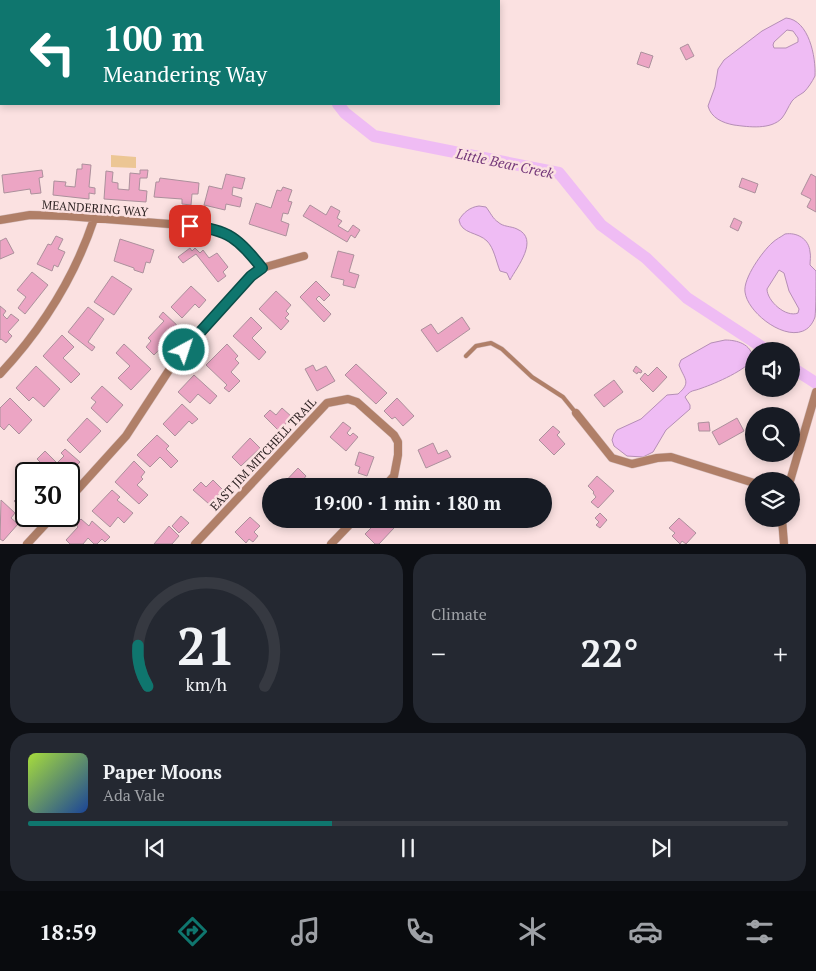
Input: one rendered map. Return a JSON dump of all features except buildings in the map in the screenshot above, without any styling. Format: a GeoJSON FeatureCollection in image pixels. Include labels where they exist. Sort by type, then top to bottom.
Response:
{"type":"FeatureCollection","features":[{"type":"Feature","properties":{"kind":"street","name":"MEANDERING WAY"},"geometry":{"type":"LineString","coordinates":[[0,220],[30,215],[67,216],[208,227],[234,237],[244,245],[262,268]]}},
{"type":"Feature","properties":{"kind":"street"},"geometry":{"type":"LineString","coordinates":[[0,374],[32,336],[61,295],[83,250],[94,218]]}},
{"type":"Feature","properties":{"kind":"street"},"geometry":{"type":"LineString","coordinates":[[80,487],[126,436],[171,368],[193,339],[251,276],[262,268],[304,256]]}},
{"type":"Feature","properties":{"kind":"street"},"geometry":{"type":"LineString","coordinates":[[793,472],[816,392]]}},
{"type":"Feature","properties":{"kind":"street","name":"EAST JIM MITCHELL TRAIL"},"geometry":{"type":"LineString","coordinates":[[195,544],[327,403],[348,399],[357,402],[394,435],[398,442],[399,450],[392,478]]}},
{"type":"Feature","properties":{"kind":"street"},"geometry":{"type":"LineString","coordinates":[[576,413],[612,458],[619,461],[632,464],[671,457],[745,479]]}},
{"type":"Feature","properties":{"kind":"street"},"geometry":{"type":"LineString","coordinates":[[27,544],[43,527]]}},
{"type":"Feature","properties":{"kind":"street"},"geometry":{"type":"LineString","coordinates":[[783,527],[784,544]]}},
{"type":"Feature","properties":{"kind":"street"},"geometry":{"type":"LineString","coordinates":[[331,544],[346,528]]}},
{"type":"Feature","properties":{"kind":"lane"},"geometry":{"type":"LineString","coordinates":[[466,356],[476,346],[491,344],[502,349],[532,377],[562,398],[576,413]]}},
{"type":"Feature","properties":{"kind":"shaded area"},"geometry":{"type":"Polygon","coordinates":[[[786,18],[794,20],[800,25],[810,41],[815,76],[810,85],[792,101],[782,118],[777,122],[766,126],[753,127],[734,125],[722,121],[712,114],[708,106],[715,87],[718,69],[724,60],[762,31],[786,18]],[[787,30],[774,42],[774,48],[786,48],[798,42],[798,38],[793,31],[787,30]]]}},
{"type":"Feature","properties":{"kind":"shaded area"},"geometry":{"type":"Polygon","coordinates":[[[111,155],[136,157],[136,168],[111,167],[111,155]]]}},
{"type":"Feature","properties":{"kind":"shaded area"},"geometry":{"type":"Polygon","coordinates":[[[479,206],[486,207],[496,221],[502,225],[517,229],[527,239],[525,253],[510,280],[507,273],[500,271],[493,251],[487,241],[460,225],[459,220],[465,213],[479,206]]]}},
{"type":"Feature","properties":{"kind":"shaded area"},"geometry":{"type":"Polygon","coordinates":[[[785,234],[798,235],[805,240],[809,247],[810,265],[816,271],[815,317],[808,328],[799,332],[788,332],[776,328],[765,321],[748,302],[745,292],[750,272],[759,258],[775,240],[785,234]],[[779,270],[767,289],[768,294],[770,299],[783,311],[793,314],[798,313],[799,309],[789,291],[784,273],[779,270]]]}},
{"type":"Feature","properties":{"kind":"shaded area"},"geometry":{"type":"Polygon","coordinates":[[[725,340],[739,342],[745,345],[745,367],[731,376],[687,394],[685,397],[690,405],[690,409],[666,430],[653,452],[643,457],[627,456],[614,446],[612,440],[617,430],[641,419],[667,395],[678,394],[682,390],[686,380],[679,365],[681,360],[711,343],[725,340]]]}},
{"type":"Feature","properties":{"kind":"waterway","name":"Little Bear Creek"},"geometry":{"type":"LineString","coordinates":[[339,105],[345,113],[374,136],[559,173],[601,225],[646,258],[687,298],[754,342]]}},
{"type":"Feature","properties":{"kind":"waterway","name":"Little Bear Creek"},"geometry":{"type":"LineString","coordinates":[[800,373],[816,383]]}},
{"type":"Feature","properties":{"kind":"route"},"geometry":{"type":"LineString","coordinates":[[184,350],[251,276],[262,268],[244,245],[234,237],[208,227],[190,226]]}}]}
